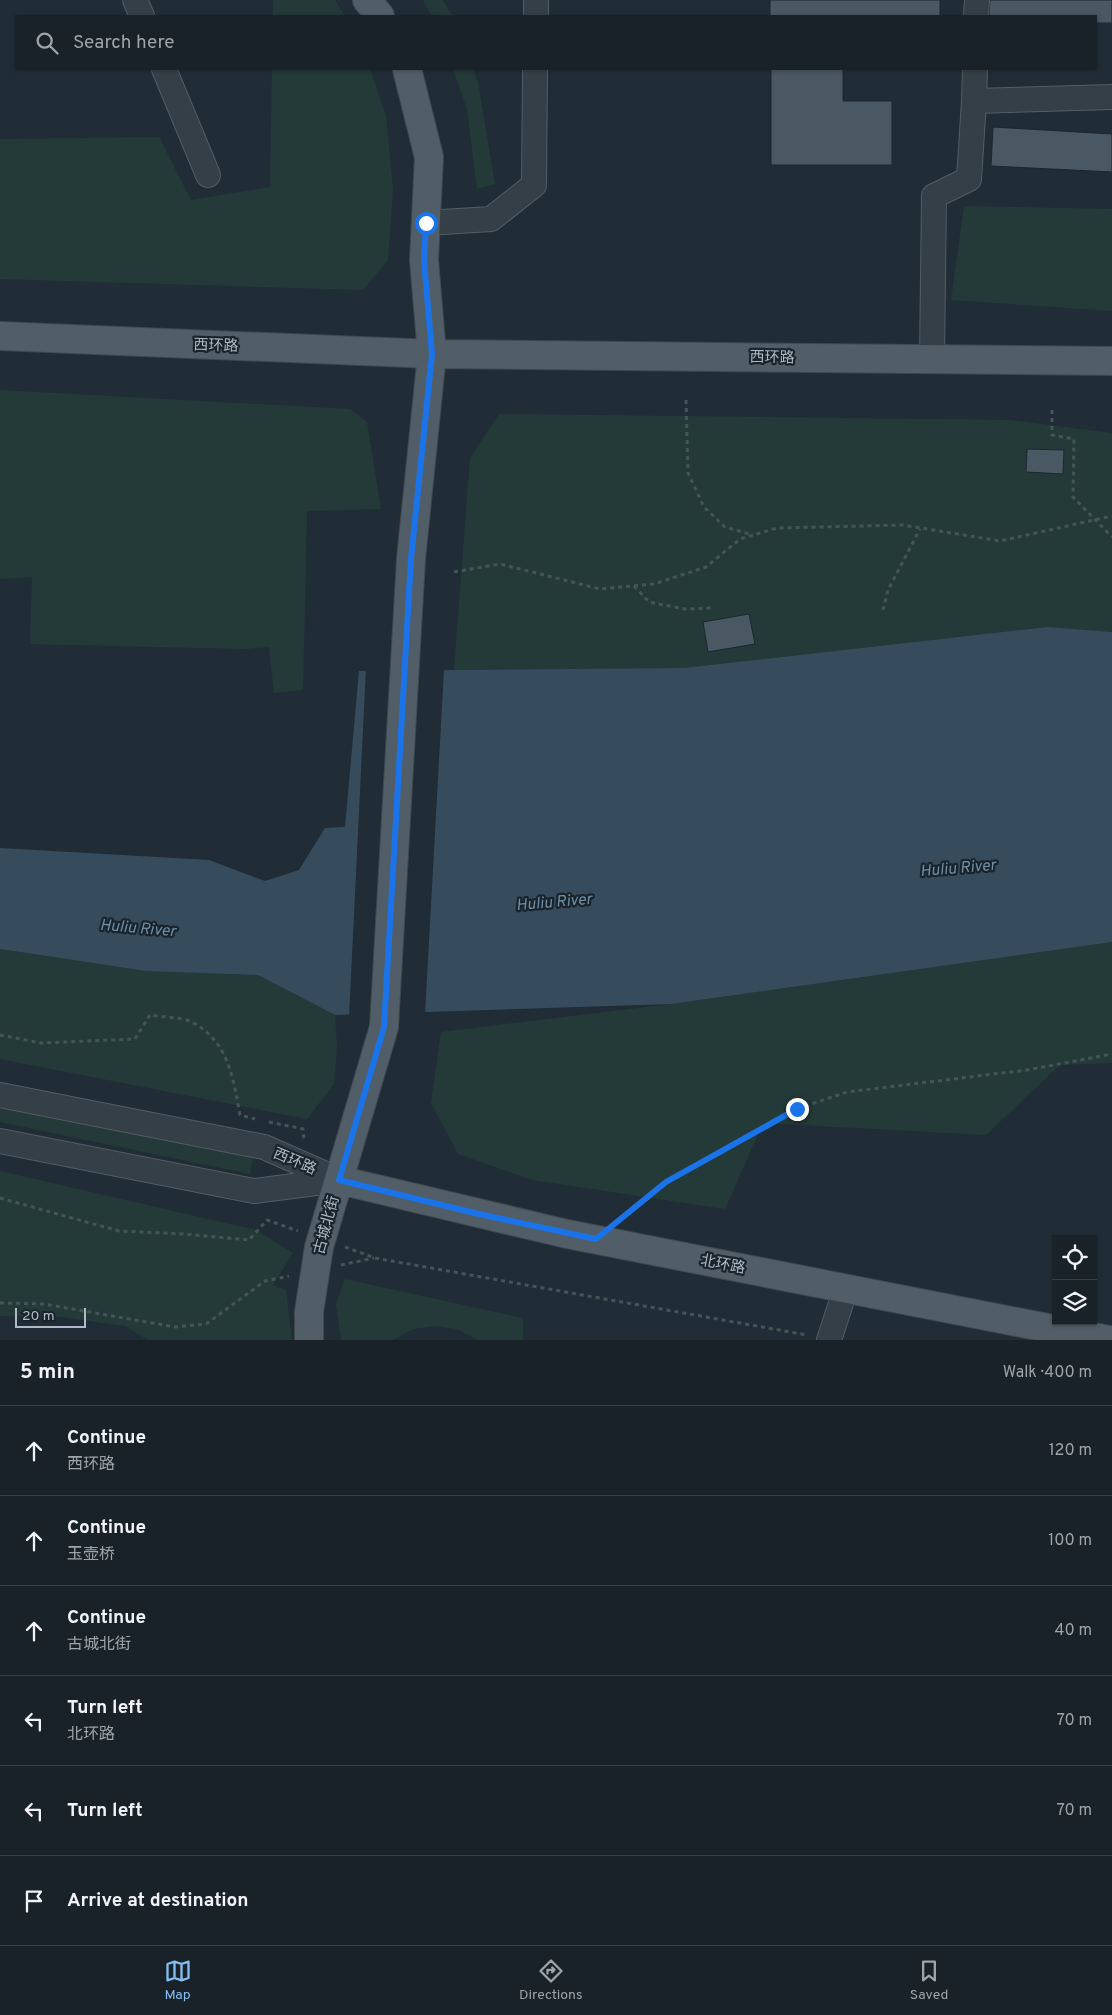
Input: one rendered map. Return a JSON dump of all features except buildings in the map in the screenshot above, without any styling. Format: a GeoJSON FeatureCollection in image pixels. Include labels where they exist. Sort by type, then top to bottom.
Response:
{"type":"FeatureCollection","features":[{"type":"Feature","properties":{"kind":"main road"},"geometry":{"type":"LineString","coordinates":[[367,0],[379,15]]}},
{"type":"Feature","properties":{"kind":"main road"},"geometry":{"type":"LineString","coordinates":[[407,70],[429,157],[424,260],[432,354]]}},
{"type":"Feature","properties":{"kind":"main road","name":"西环路"},"geometry":{"type":"LineString","coordinates":[[0,336],[432,354],[1112,361]]}},
{"type":"Feature","properties":{"kind":"main road","name":"古城北街"},"geometry":{"type":"LineString","coordinates":[[308,1340],[309,1312],[321,1239],[384,1027],[411,559],[432,354]]}},
{"type":"Feature","properties":{"kind":"main road","name":"北环路"},"geometry":{"type":"LineString","coordinates":[[339,1180],[479,1214],[596,1239],[846,1288],[1025,1332],[1109,1340]]}},
{"type":"Feature","properties":{"kind":"street"},"geometry":{"type":"LineString","coordinates":[[135,0],[142,15]]}},
{"type":"Feature","properties":{"kind":"street"},"geometry":{"type":"LineString","coordinates":[[536,0],[536,15]]}},
{"type":"Feature","properties":{"kind":"street"},"geometry":{"type":"LineString","coordinates":[[976,15],[977,0]]}},
{"type":"Feature","properties":{"kind":"street"},"geometry":{"type":"LineString","coordinates":[[164,70],[208,175]]}},
{"type":"Feature","properties":{"kind":"street"},"geometry":{"type":"LineString","coordinates":[[426,223],[491,219],[534,185],[535,70]]}},
{"type":"Feature","properties":{"kind":"street"},"geometry":{"type":"LineString","coordinates":[[932,359],[934,196],[970,179],[975,70]]}},
{"type":"Feature","properties":{"kind":"street"},"geometry":{"type":"LineString","coordinates":[[974,101],[1112,98]]}},
{"type":"Feature","properties":{"kind":"street","name":"西环路"},"geometry":{"type":"LineString","coordinates":[[0,1095],[264,1147],[339,1180]]}},
{"type":"Feature","properties":{"kind":"street","name":"西环路"},"geometry":{"type":"LineString","coordinates":[[0,1141],[254,1191],[339,1180]]}},
{"type":"Feature","properties":{"kind":"street"},"geometry":{"type":"LineString","coordinates":[[829,1340],[846,1288]]}},
{"type":"Feature","properties":{"kind":"path"},"geometry":{"type":"LineString","coordinates":[[686,400],[688,473],[704,508],[725,527],[754,535]]}},
{"type":"Feature","properties":{"kind":"path"},"geometry":{"type":"LineString","coordinates":[[1052,410],[1052,435],[1074,439],[1074,497],[1112,537]]}},
{"type":"Feature","properties":{"kind":"path"},"geometry":{"type":"LineString","coordinates":[[454,572],[500,564],[600,589],[654,584],[706,567],[740,539],[777,528],[902,526],[1000,541],[1112,516]]}},
{"type":"Feature","properties":{"kind":"path"},"geometry":{"type":"LineString","coordinates":[[884,610],[888,590],[920,528]]}},
{"type":"Feature","properties":{"kind":"path"},"geometry":{"type":"LineString","coordinates":[[633,586],[649,602],[685,609],[710,608]]}},
{"type":"Feature","properties":{"kind":"path"},"geometry":{"type":"LineString","coordinates":[[0,1035],[41,1044],[134,1039],[150,1015],[191,1022],[215,1041],[232,1070],[240,1115],[258,1119]]}},
{"type":"Feature","properties":{"kind":"path"},"geometry":{"type":"LineString","coordinates":[[596,1239],[666,1182],[806,1106],[846,1092],[1027,1070],[1112,1054]]}},
{"type":"Feature","properties":{"kind":"path"},"geometry":{"type":"LineString","coordinates":[[267,1121],[303,1129],[306,1166]]}},
{"type":"Feature","properties":{"kind":"path"},"geometry":{"type":"LineString","coordinates":[[0,1198],[119,1231],[249,1240],[267,1220],[375,1258],[829,1340]]}},
{"type":"Feature","properties":{"kind":"path"},"geometry":{"type":"LineString","coordinates":[[0,1302],[44,1304],[175,1327],[206,1324],[266,1281],[375,1258]]}},
{"type":"Feature","properties":{"kind":"green space"},"geometry":{"type":"Polygon","coordinates":[[[273,0],[335,0],[344,15],[273,15],[273,0]]]}},
{"type":"Feature","properties":{"kind":"green space"},"geometry":{"type":"Polygon","coordinates":[[[423,0],[442,0],[452,15],[431,15],[423,0]]]}},
{"type":"Feature","properties":{"kind":"green space"},"geometry":{"type":"Polygon","coordinates":[[[272,70],[370,70],[386,116],[393,189],[388,260],[363,290],[0,279],[0,139],[159,137],[191,200],[270,187],[272,70]]]}},
{"type":"Feature","properties":{"kind":"green space"},"geometry":{"type":"Polygon","coordinates":[[[453,70],[473,70],[478,82],[495,184],[477,189],[467,109],[453,70]]]}},
{"type":"Feature","properties":{"kind":"green space"},"geometry":{"type":"Polygon","coordinates":[[[964,206],[1112,209],[1112,311],[951,300],[964,206]]]}},
{"type":"Feature","properties":{"kind":"green space"},"geometry":{"type":"Polygon","coordinates":[[[0,390],[350,409],[367,422],[381,509],[307,511],[303,690],[274,693],[269,647],[245,649],[30,644],[32,577],[0,579],[0,390]]]}},
{"type":"Feature","properties":{"kind":"green space"},"geometry":{"type":"Polygon","coordinates":[[[499,414],[1010,420],[1112,433],[1112,632],[1048,627],[683,668],[454,670],[470,458],[499,414]]]}},
{"type":"Feature","properties":{"kind":"green space"},"geometry":{"type":"Polygon","coordinates":[[[1112,942],[1112,1063],[1060,1065],[986,1135],[763,1123],[725,1209],[532,1180],[458,1154],[431,1103],[441,1032],[671,1004],[1112,942]]]}},
{"type":"Feature","properties":{"kind":"green space"},"geometry":{"type":"Polygon","coordinates":[[[0,949],[146,971],[258,975],[335,1015],[337,1046],[334,1084],[307,1119],[0,1059],[0,949]]]}},
{"type":"Feature","properties":{"kind":"green space"},"geometry":{"type":"Polygon","coordinates":[[[0,1107],[253,1158],[250,1174],[0,1122],[0,1107]]]}},
{"type":"Feature","properties":{"kind":"green space"},"geometry":{"type":"Polygon","coordinates":[[[0,1171],[256,1230],[293,1253],[273,1285],[286,1290],[292,1340],[148,1340],[125,1326],[61,1317],[0,1316],[0,1171]]]}},
{"type":"Feature","properties":{"kind":"green space"},"geometry":{"type":"Polygon","coordinates":[[[345,1279],[523,1318],[523,1340],[478,1340],[457,1329],[435,1326],[413,1329],[393,1340],[341,1340],[336,1304],[345,1279]]]}},
{"type":"Feature","properties":{"kind":"water","name":"Huliu River"},"geometry":{"type":"Polygon","coordinates":[[[1048,627],[1112,632],[1112,942],[671,1004],[335,1015],[258,975],[146,971],[0,949],[0,848],[209,860],[265,881],[299,870],[325,828],[345,827],[359,671],[683,668],[1048,627]]]}},
{"type":"Feature","properties":{"kind":"pier"},"geometry":{"type":"Polygon","coordinates":[[[366,668],[444,670],[425,1014],[349,1017],[366,668]]]}},
{"type":"Feature","properties":{"kind":"route"},"geometry":{"type":"LineString","coordinates":[[426,223],[424,260],[432,354],[411,559],[384,1027],[339,1180],[479,1214],[596,1239],[666,1182],[797,1109]]}}]}
